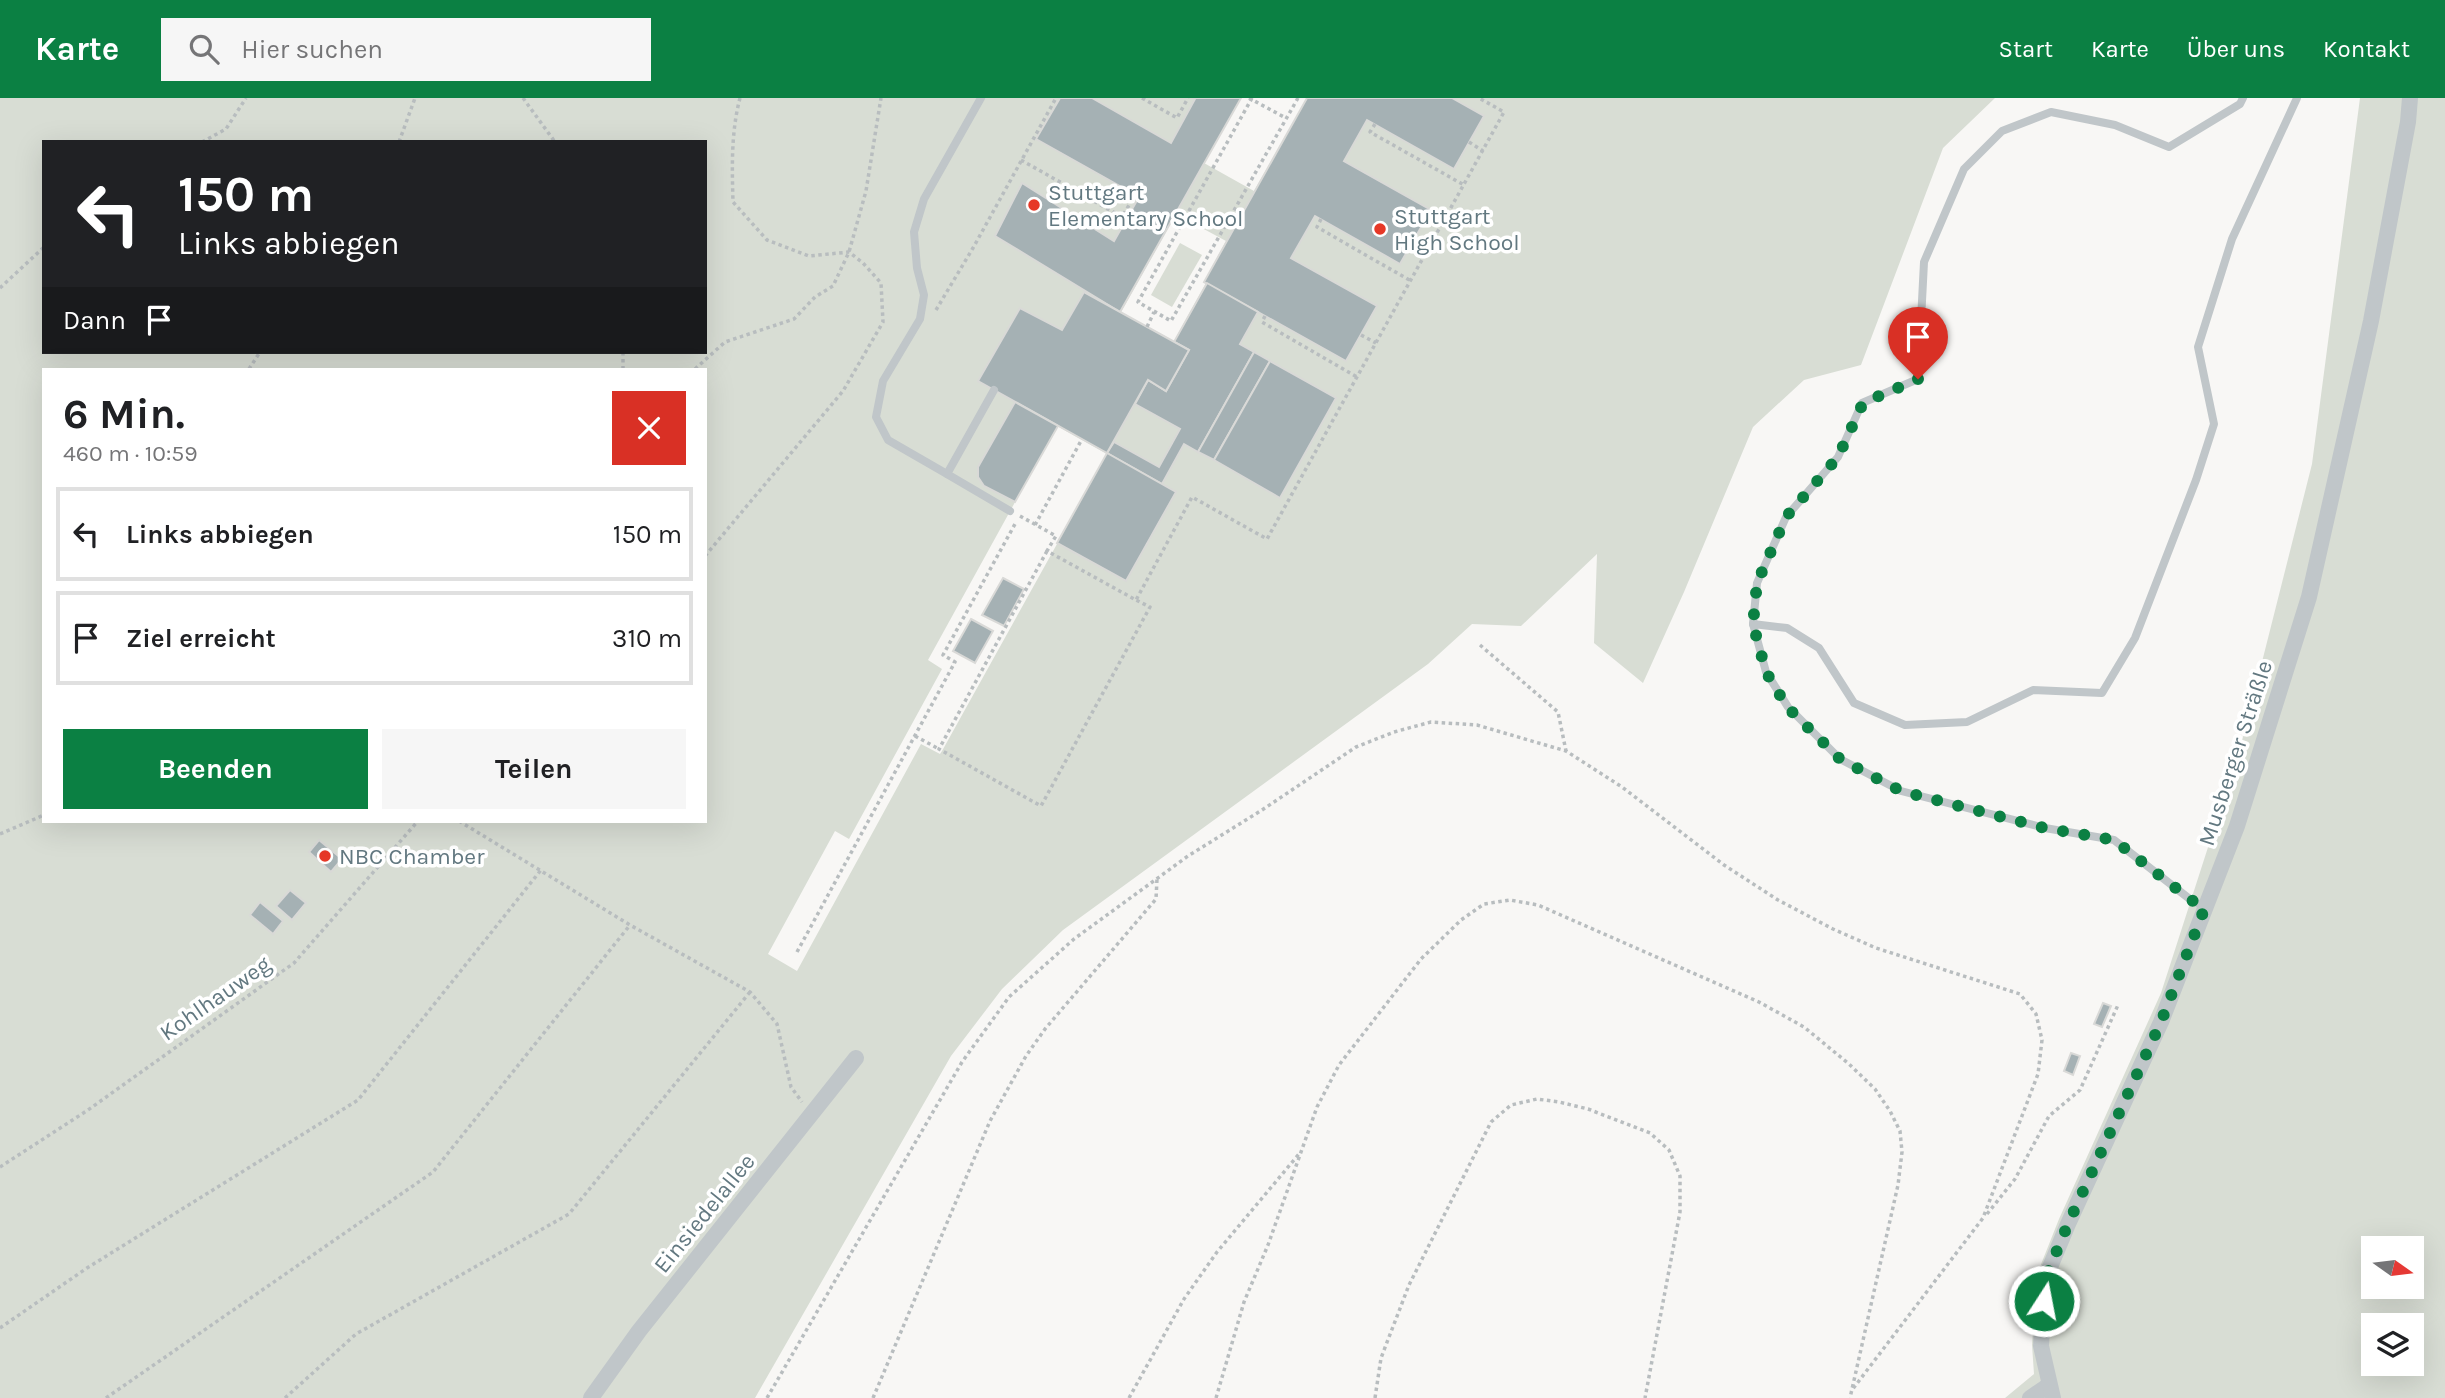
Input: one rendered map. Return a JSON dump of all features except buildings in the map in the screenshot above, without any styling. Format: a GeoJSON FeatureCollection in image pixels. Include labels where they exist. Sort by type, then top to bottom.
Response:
{"type":"FeatureCollection","features":[{"type":"Feature","properties":{"kind":"street","name":"Musberger Sträßle"},"geometry":{"type":"LineString","coordinates":[[2051,1392],[2041,1346],[2045,1279],[2161,1022],[2237,826],[2309,597],[2371,321],[2408,122],[2410,98]]}},
{"type":"Feature","properties":{"kind":"street","name":"Einsiedelallee"},"geometry":{"type":"LineString","coordinates":[[590,1398],[639,1331],[856,1058]]}},
{"type":"Feature","properties":{"kind":"street"},"geometry":{"type":"LineString","coordinates":[[2030,1398],[2051,1392]]}},
{"type":"Feature","properties":{"kind":"lane"},"geometry":{"type":"LineString","coordinates":[[981,98],[924,200],[914,232],[917,268],[925,295],[920,319],[883,382],[876,417],[888,440],[1010,511]]}},
{"type":"Feature","properties":{"kind":"lane"},"geometry":{"type":"LineString","coordinates":[[2205,907],[2191,900],[2114,840],[2045,828],[1901,791],[1840,759],[1787,707],[1766,672],[1753,624],[1757,583],[1786,517],[1838,457],[1863,403],[1918,379],[1924,262],[1964,169],[2002,131],[2051,112],[2115,125],[2169,147],[2239,104],[2243,98]]}},
{"type":"Feature","properties":{"kind":"lane"},"geometry":{"type":"LineString","coordinates":[[1753,624],[1787,628],[1819,648],[1854,703],[1905,725],[1968,723],[2033,690],[2102,693],[2135,638],[2196,480],[2214,424],[2198,347],[2232,239],[2297,98]]}},
{"type":"Feature","properties":{"kind":"lane"},"geometry":{"type":"LineString","coordinates":[[947,474],[994,390]]}},
{"type":"Feature","properties":{"kind":"path"},"geometry":{"type":"LineString","coordinates":[[206,140],[226,129],[246,98]]}},
{"type":"Feature","properties":{"kind":"path"},"geometry":{"type":"LineString","coordinates":[[400,140],[415,98]]}},
{"type":"Feature","properties":{"kind":"path"},"geometry":{"type":"LineString","coordinates":[[523,98],[554,140]]}},
{"type":"Feature","properties":{"kind":"path"},"geometry":{"type":"LineString","coordinates":[[707,554],[843,391],[883,322],[881,283],[863,263],[849,252],[809,256],[767,240],[733,202],[732,152],[740,98]]}},
{"type":"Feature","properties":{"kind":"path"},"geometry":{"type":"LineString","coordinates":[[696,368],[724,342],[794,319],[815,297],[833,286],[849,252],[866,191],[881,98]]}},
{"type":"Feature","properties":{"kind":"path"},"geometry":{"type":"LineString","coordinates":[[936,311],[1056,98]]}},
{"type":"Feature","properties":{"kind":"path"},"geometry":{"type":"LineString","coordinates":[[1142,98],[1177,118],[1188,98]]}},
{"type":"Feature","properties":{"kind":"path"},"geometry":{"type":"LineString","coordinates":[[1285,118],[1251,98],[1138,302],[1171,321],[1298,98]]}},
{"type":"Feature","properties":{"kind":"path"},"geometry":{"type":"LineString","coordinates":[[1136,600],[1192,497],[1267,539],[1504,112],[1479,98]]}},
{"type":"Feature","properties":{"kind":"path"},"geometry":{"type":"LineString","coordinates":[[1375,124],[1370,132],[1464,185]]}},
{"type":"Feature","properties":{"kind":"path"},"geometry":{"type":"LineString","coordinates":[[1469,142],[1483,151]]}},
{"type":"Feature","properties":{"kind":"path"},"geometry":{"type":"LineString","coordinates":[[1021,159],[1122,217],[1135,195]]}},
{"type":"Feature","properties":{"kind":"path"},"geometry":{"type":"LineString","coordinates":[[1321,219],[1317,228],[1411,281]]}},
{"type":"Feature","properties":{"kind":"path"},"geometry":{"type":"LineString","coordinates":[[1414,240],[1429,248]]}},
{"type":"Feature","properties":{"kind":"path"},"geometry":{"type":"LineString","coordinates":[[0,288],[42,249]]}},
{"type":"Feature","properties":{"kind":"path"},"geometry":{"type":"LineString","coordinates":[[1147,327],[1154,312]]}},
{"type":"Feature","properties":{"kind":"path"},"geometry":{"type":"LineString","coordinates":[[1265,316],[1262,322],[1357,377]]}},
{"type":"Feature","properties":{"kind":"path"},"geometry":{"type":"LineString","coordinates":[[1361,335],[1376,343]]}},
{"type":"Feature","properties":{"kind":"path"},"geometry":{"type":"LineString","coordinates":[[1035,524],[1082,439]]}},
{"type":"Feature","properties":{"kind":"path"},"geometry":{"type":"LineString","coordinates":[[939,749],[1056,536],[1010,511]]}},
{"type":"Feature","properties":{"kind":"path"},"geometry":{"type":"LineString","coordinates":[[797,952],[955,662],[943,655],[1019,516]]}},
{"type":"Feature","properties":{"kind":"path"},"geometry":{"type":"LineString","coordinates":[[915,736],[1041,806],[1150,607],[1048,551]]}},
{"type":"Feature","properties":{"kind":"path"},"geometry":{"type":"LineString","coordinates":[[1480,645],[1558,712],[1566,751]]}},
{"type":"Feature","properties":{"kind":"path"},"geometry":{"type":"LineString","coordinates":[[767,1398],[962,1062],[1009,997],[1074,939],[1188,856],[1356,747],[1394,732],[1431,722],[1477,725],[1566,751],[1622,787],[1724,865],[1778,900],[1876,948],[2020,994],[2036,1014],[2042,1040],[2038,1073],[1983,1218]]}},
{"type":"Feature","properties":{"kind":"path"},"geometry":{"type":"LineString","coordinates":[[0,834],[6,829],[42,816]]}},
{"type":"Feature","properties":{"kind":"path","name":"Kohlhauweg"},"geometry":{"type":"LineString","coordinates":[[0,1167],[88,1110],[294,963],[416,823]]}},
{"type":"Feature","properties":{"kind":"path"},"geometry":{"type":"LineString","coordinates":[[462,823],[630,925],[750,992],[777,1024],[791,1087],[811,1115]]}},
{"type":"Feature","properties":{"kind":"path"},"geometry":{"type":"LineString","coordinates":[[0,1328],[87,1268],[358,1100],[541,870]]}},
{"type":"Feature","properties":{"kind":"path"},"geometry":{"type":"LineString","coordinates":[[873,1398],[989,1121],[1026,1056],[1045,1029],[1156,899],[1157,879]]}},
{"type":"Feature","properties":{"kind":"path"},"geometry":{"type":"LineString","coordinates":[[1216,1398],[1244,1302],[1268,1245],[1317,1107],[1339,1065],[1421,959],[1451,930],[1484,904],[1510,900],[1538,905],[1759,1002],[1785,1016],[1849,1064],[1875,1089],[1900,1131],[1902,1152],[1898,1185],[1850,1398]]}},
{"type":"Feature","properties":{"kind":"path"},"geometry":{"type":"LineString","coordinates":[[106,1398],[433,1172],[630,925]]}},
{"type":"Feature","properties":{"kind":"path"},"geometry":{"type":"LineString","coordinates":[[285,1398],[356,1334],[569,1214],[750,992]]}},
{"type":"Feature","properties":{"kind":"path"},"geometry":{"type":"LineString","coordinates":[[1852,1390],[2015,1179],[2049,1116],[2080,1090],[2118,1005]]}},
{"type":"Feature","properties":{"kind":"path"},"geometry":{"type":"LineString","coordinates":[[1375,1398],[1381,1357],[1409,1284],[1491,1122],[1511,1105],[1537,1099],[1588,1109],[1650,1133],[1669,1150],[1680,1176],[1681,1195],[1676,1235],[1645,1398]]}},
{"type":"Feature","properties":{"kind":"path"},"geometry":{"type":"LineString","coordinates":[[1129,1398],[1184,1299],[1217,1252],[1301,1153]]}},
{"type":"Feature","properties":{"kind":"shaded area"},"geometry":{"type":"Polygon","coordinates":[[[0,98],[1241,98],[1204,163],[1254,191],[1307,98],[1995,98],[1943,148],[1861,365],[1804,380],[1753,427],[1643,683],[1594,643],[1597,554],[1521,626],[1472,624],[1428,664],[1063,930],[1002,989],[951,1056],[755,1398],[0,1398],[0,98]],[[1176,214],[1121,312],[1174,341],[1226,241],[1176,214]],[[1057,426],[928,660],[942,669],[849,839],[835,831],[768,954],[797,971],[921,744],[940,754],[942,751],[1107,454],[1057,426]]]}},
{"type":"Feature","properties":{"kind":"shaded area"},"geometry":{"type":"Polygon","coordinates":[[[2360,98],[2445,98],[2445,1398],[2005,1398],[2034,1374],[2032,1345],[2036,1277],[2059,1219],[2161,993],[2241,745],[2312,464],[2360,98]]]}},
{"type":"Feature","properties":{"kind":"shaded area"},"geometry":{"type":"Polygon","coordinates":[[[1180,243],[1202,255],[1172,307],[1151,295],[1180,243]]]}},
{"type":"Feature","properties":{"kind":"place","name":"Stuttgart Elementary School"},"geometry":{"type":"Point","coordinates":[1034,205]}},
{"type":"Feature","properties":{"kind":"place","name":"Stuttgart High School"},"geometry":{"type":"Point","coordinates":[1380,229]}},
{"type":"Feature","properties":{"kind":"place","name":"NBC Chamber"},"geometry":{"type":"Point","coordinates":[325,856]}},
{"type":"Feature","properties":{"kind":"route"},"geometry":{"type":"LineString","coordinates":[[1918,379],[1863,403],[1838,457],[1786,517],[1757,583],[1753,624],[1766,672],[1787,707],[1840,759],[1901,791],[2045,828],[2114,840],[2191,900],[2205,907],[2161,1022],[2045,1279],[2044,1301]]}}]}
